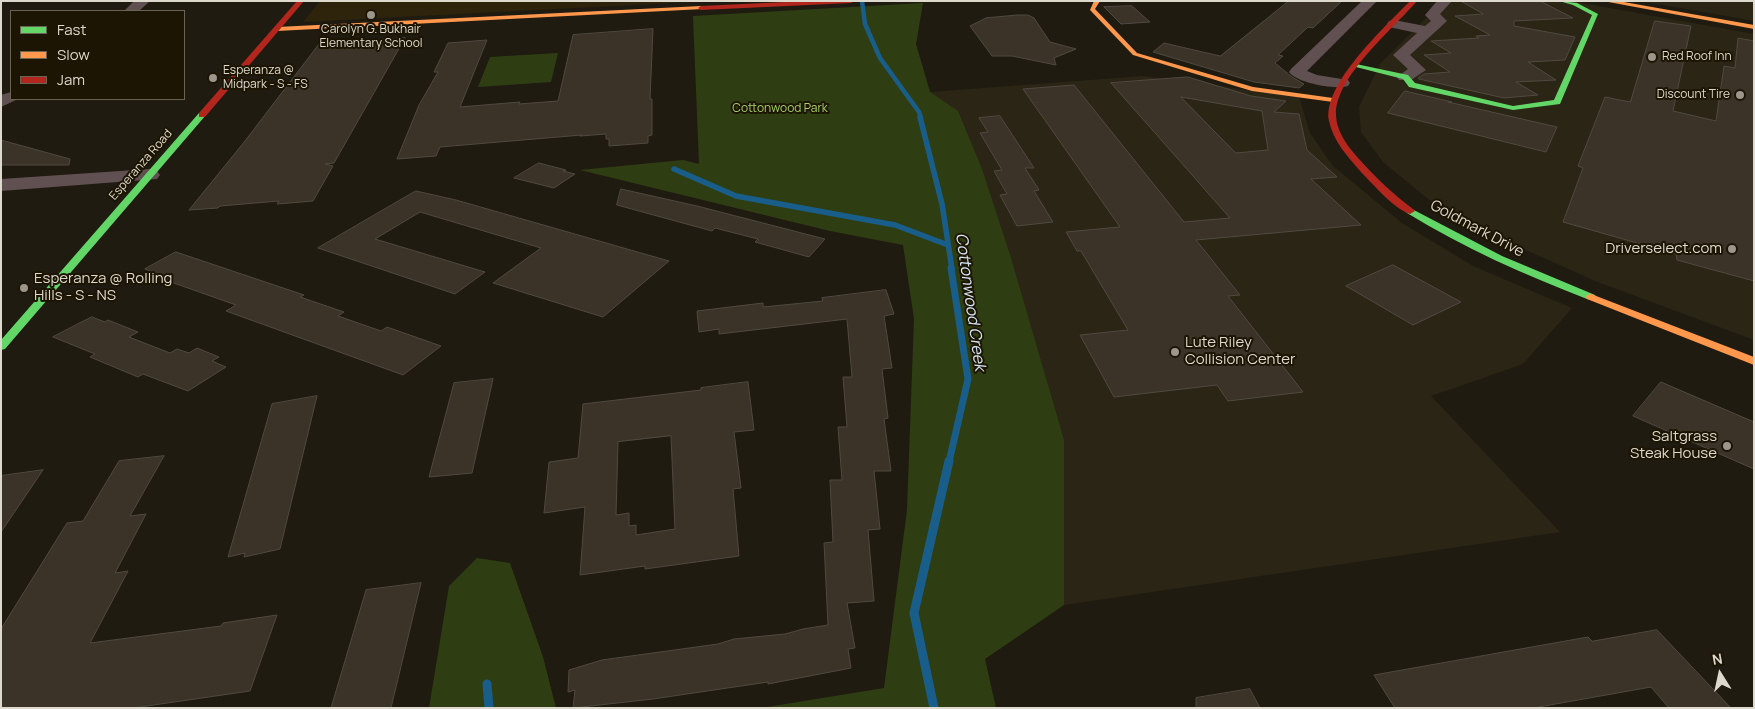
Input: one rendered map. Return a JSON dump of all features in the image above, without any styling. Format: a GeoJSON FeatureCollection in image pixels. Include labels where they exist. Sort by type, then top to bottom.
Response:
{"type":"FeatureCollection","features":[{"type":"Feature","properties":{"kind":"street"},"geometry":{"type":"LineString","coordinates":[[132,10],[143,1]]}},
{"type":"Feature","properties":{"kind":"street","name":"Esperanza Road"},"geometry":{"type":"LineString","coordinates":[[6,337],[301,1]]}},
{"type":"Feature","properties":{"kind":"street"},"geometry":{"type":"LineString","coordinates":[[277,29],[851,1]]}},
{"type":"Feature","properties":{"kind":"street"},"geometry":{"type":"LineString","coordinates":[[1097,1],[1092,9],[1135,54],[1252,89],[1333,100],[1342,84],[1356,66],[1414,1]]}},
{"type":"Feature","properties":{"kind":"street"},"geometry":{"type":"LineString","coordinates":[[1342,84],[1313,79],[1297,72],[1370,1]]}},
{"type":"Feature","properties":{"kind":"street"},"geometry":{"type":"LineString","coordinates":[[1405,77],[1418,70],[1401,55],[1440,21],[1432,15],[1444,1]]}},
{"type":"Feature","properties":{"kind":"street"},"geometry":{"type":"LineString","coordinates":[[1356,66],[1405,77],[1412,85],[1513,108],[1557,102],[1595,14],[1575,4],[1562,1]]}},
{"type":"Feature","properties":{"kind":"street"},"geometry":{"type":"LineString","coordinates":[[1606,1],[1754,27]]}},
{"type":"Feature","properties":{"kind":"street"},"geometry":{"type":"LineString","coordinates":[[1394,24],[1428,31]]}},
{"type":"Feature","properties":{"kind":"street","name":"Goldmark Drive"},"geometry":{"type":"LineString","coordinates":[[1333,100],[1331,109],[1336,130],[1343,145],[1353,159],[1382,188],[1439,229],[1488,255],[1546,280],[1754,362]]}},
{"type":"Feature","properties":{"kind":"street"},"geometry":{"type":"LineString","coordinates":[[1,185],[150,175]]}},
{"type":"Feature","properties":{"kind":"shaded area","name":"Carolyn G. Bukhair Elementary School"},"geometry":{"type":"Polygon","coordinates":[[[320,1],[711,1],[303,22],[320,1]]]}},
{"type":"Feature","properties":{"kind":"shaded area"},"geometry":{"type":"Polygon","coordinates":[[[1443,1],[1571,1],[1754,34],[1754,340],[1595,281],[1499,238],[1428,199],[1383,162],[1361,132],[1359,107],[1380,64],[1443,1]]]}},
{"type":"Feature","properties":{"kind":"shaded area"},"geometry":{"type":"Polygon","coordinates":[[[1641,1],[1754,1],[1754,21],[1641,1]]]}},
{"type":"Feature","properties":{"kind":"shaded area"},"geometry":{"type":"Polygon","coordinates":[[[1143,76],[1299,97],[1310,133],[1332,165],[1402,223],[1473,266],[1572,308],[1523,364],[1431,396],[1560,532],[1064,605],[1064,440],[930,92],[1143,76]]]}},
{"type":"Feature","properties":{"kind":"green space","name":"Cottonwood Park"},"geometry":{"type":"Polygon","coordinates":[[[923,3],[916,44],[930,92],[958,111],[982,169],[1011,258],[1064,440],[1064,605],[985,659],[996,708],[761,708],[884,688],[907,510],[914,319],[903,245],[830,231],[580,170],[683,160],[699,164],[693,16],[923,3]]]}},
{"type":"Feature","properties":{"kind":"green space"},"geometry":{"type":"Polygon","coordinates":[[[558,53],[551,82],[478,87],[490,57],[558,53]]]}},
{"type":"Feature","properties":{"kind":"green space"},"geometry":{"type":"Polygon","coordinates":[[[477,558],[510,563],[543,657],[556,708],[429,708],[449,586],[477,558]]]}},
{"type":"Feature","properties":{"kind":"building"},"geometry":{"type":"Polygon","coordinates":[[[1289,1],[1342,1],[1313,28],[1308,27],[1278,55],[1283,56],[1275,63],[1304,84],[1299,88],[1254,82],[1153,52],[1164,43],[1220,56],[1289,1]]]}},
{"type":"Feature","properties":{"kind":"building"},"geometry":{"type":"Polygon","coordinates":[[[1461,1],[1540,1],[1573,18],[1514,21],[1514,26],[1575,37],[1565,60],[1528,62],[1556,80],[1516,82],[1538,95],[1504,98],[1419,79],[1424,74],[1450,72],[1424,55],[1451,53],[1431,41],[1479,38],[1476,36],[1490,35],[1455,16],[1483,14],[1461,1]]]}},
{"type":"Feature","properties":{"kind":"building"},"geometry":{"type":"Polygon","coordinates":[[[1132,6],[1150,22],[1121,24],[1104,7],[1132,6]]]}},
{"type":"Feature","properties":{"kind":"building"},"geometry":{"type":"Polygon","coordinates":[[[1028,15],[1034,18],[1050,42],[1076,49],[1054,58],[1056,65],[1012,56],[992,56],[970,26],[986,18],[1028,15]]]}},
{"type":"Feature","properties":{"kind":"building"},"geometry":{"type":"Polygon","coordinates":[[[1655,21],[1691,26],[1673,111],[1716,121],[1724,66],[1735,68],[1738,38],[1754,41],[1754,281],[1677,260],[1676,254],[1563,222],[1583,168],[1578,166],[1605,97],[1630,102],[1655,21]]]}},
{"type":"Feature","properties":{"kind":"building"},"geometry":{"type":"Polygon","coordinates":[[[653,29],[650,99],[652,99],[652,135],[648,136],[648,143],[609,146],[609,139],[606,139],[606,134],[580,136],[582,135],[440,147],[436,156],[397,159],[419,105],[438,72],[434,72],[448,43],[487,40],[460,107],[520,102],[519,104],[558,101],[573,35],[653,29]]]}},
{"type":"Feature","properties":{"kind":"building"},"geometry":{"type":"Polygon","coordinates":[[[405,38],[334,163],[325,164],[333,166],[313,201],[277,204],[279,201],[189,210],[245,141],[319,44],[405,38]]]}},
{"type":"Feature","properties":{"kind":"building"},"geometry":{"type":"Polygon","coordinates":[[[1188,77],[1251,96],[1286,101],[1274,112],[1299,114],[1307,150],[1337,177],[1311,179],[1361,225],[1196,240],[1240,295],[1228,296],[1303,392],[1228,401],[1217,385],[1114,397],[1080,335],[1128,330],[1081,251],[1077,251],[1066,232],[1120,227],[1023,89],[1074,85],[1184,222],[1230,218],[1111,83],[1188,77]],[[1181,97],[1236,153],[1268,150],[1262,111],[1181,97]]]}},
{"type":"Feature","properties":{"kind":"building"},"geometry":{"type":"Polygon","coordinates":[[[1405,91],[1557,127],[1546,152],[1388,113],[1405,91]]]}},
{"type":"Feature","properties":{"kind":"building"},"geometry":{"type":"Polygon","coordinates":[[[1000,116],[1034,168],[1025,168],[1039,190],[1034,191],[1053,222],[1017,226],[1000,195],[1007,194],[994,171],[1002,170],[980,133],[988,132],[979,118],[1000,116]]]}},
{"type":"Feature","properties":{"kind":"building"},"geometry":{"type":"Polygon","coordinates":[[[1,140],[70,159],[69,165],[1,165],[1,140]]]}},
{"type":"Feature","properties":{"kind":"building"},"geometry":{"type":"Polygon","coordinates":[[[539,163],[575,174],[554,188],[514,178],[539,163]]]}},
{"type":"Feature","properties":{"kind":"building"},"geometry":{"type":"Polygon","coordinates":[[[621,189],[697,206],[825,239],[809,257],[755,242],[758,239],[715,228],[712,231],[617,205],[621,189]]]}},
{"type":"Feature","properties":{"kind":"building"},"geometry":{"type":"Polygon","coordinates":[[[416,191],[456,200],[669,261],[603,317],[493,283],[541,248],[420,212],[375,239],[485,272],[455,294],[318,248],[416,191]]]}},
{"type":"Feature","properties":{"kind":"building"},"geometry":{"type":"Polygon","coordinates":[[[176,252],[304,295],[300,297],[344,312],[338,316],[381,331],[387,327],[441,346],[403,375],[226,311],[236,305],[154,276],[158,274],[145,269],[176,252]]]}},
{"type":"Feature","properties":{"kind":"building"},"geometry":{"type":"Polygon","coordinates":[[[1393,265],[1461,302],[1413,325],[1346,286],[1393,265]]]}},
{"type":"Feature","properties":{"kind":"building"},"geometry":{"type":"Polygon","coordinates":[[[886,290],[894,314],[884,316],[892,368],[882,369],[888,418],[884,419],[891,471],[874,471],[880,529],[868,530],[874,601],[847,603],[855,648],[848,649],[851,668],[768,684],[768,682],[653,699],[573,708],[575,690],[568,692],[569,670],[602,660],[718,644],[734,639],[785,634],[828,625],[824,543],[833,542],[830,480],[842,480],[838,427],[847,427],[843,377],[852,377],[847,319],[719,334],[719,329],[699,332],[697,311],[763,303],[763,307],[823,301],[822,298],[886,290]]]}},
{"type":"Feature","properties":{"kind":"building"},"geometry":{"type":"Polygon","coordinates":[[[92,317],[105,322],[108,320],[138,332],[129,337],[170,353],[177,349],[189,353],[197,348],[219,357],[212,361],[226,367],[188,391],[143,374],[138,377],[90,357],[95,354],[53,337],[92,317]]]}},
{"type":"Feature","properties":{"kind":"building"},"geometry":{"type":"Polygon","coordinates":[[[493,379],[472,473],[429,477],[454,383],[493,379]]]}},
{"type":"Feature","properties":{"kind":"building"},"geometry":{"type":"Polygon","coordinates":[[[748,382],[754,430],[734,432],[741,488],[733,489],[739,556],[645,569],[645,566],[580,575],[585,507],[544,513],[549,462],[578,458],[583,404],[701,390],[701,388],[748,382]],[[671,436],[618,442],[616,515],[629,513],[629,526],[636,525],[636,535],[675,529],[671,436]]]}},
{"type":"Feature","properties":{"kind":"building","name":"Saltgrass Steak House"},"geometry":{"type":"Polygon","coordinates":[[[1661,382],[1754,422],[1754,469],[1633,416],[1661,382]]]}},
{"type":"Feature","properties":{"kind":"building"},"geometry":{"type":"Polygon","coordinates":[[[317,396],[280,549],[244,557],[245,553],[228,557],[272,404],[317,396]]]}},
{"type":"Feature","properties":{"kind":"building"},"geometry":{"type":"Polygon","coordinates":[[[164,456],[130,516],[146,514],[115,573],[128,571],[90,643],[221,626],[223,623],[277,615],[250,691],[133,708],[1,708],[1,629],[67,523],[83,521],[119,461],[164,456]]]}},
{"type":"Feature","properties":{"kind":"building"},"geometry":{"type":"Polygon","coordinates":[[[43,470],[1,532],[1,476],[43,470]]]}},
{"type":"Feature","properties":{"kind":"building"},"geometry":{"type":"Polygon","coordinates":[[[421,583],[391,708],[331,708],[366,590],[421,583]]]}},
{"type":"Feature","properties":{"kind":"building"},"geometry":{"type":"Polygon","coordinates":[[[1657,630],[1731,708],[1669,708],[1651,687],[1533,708],[1395,708],[1374,675],[1588,637],[1592,641],[1657,630]]]}},
{"type":"Feature","properties":{"kind":"building"},"geometry":{"type":"Polygon","coordinates":[[[1250,689],[1260,708],[1196,708],[1196,698],[1250,689]]]}},
{"type":"Feature","properties":{"kind":"waterway","name":"Cottonwood Creek"},"geometry":{"type":"LineString","coordinates":[[862,1],[865,24],[880,58],[919,112],[921,118]]}},
{"type":"Feature","properties":{"kind":"waterway","name":"Cottonwood Creek"},"geometry":{"type":"LineString","coordinates":[[920,117],[942,204],[952,269]]}},
{"type":"Feature","properties":{"kind":"waterway"},"geometry":{"type":"LineString","coordinates":[[674,169],[736,196],[895,225],[948,245]]}},
{"type":"Feature","properties":{"kind":"waterway","name":"Cottonwood Creek"},"geometry":{"type":"LineString","coordinates":[[949,462],[968,379],[951,268]]}},
{"type":"Feature","properties":{"kind":"waterway","name":"Cottonwood Creek"},"geometry":{"type":"LineString","coordinates":[[934,708],[914,613],[949,461]]}},
{"type":"Feature","properties":{"kind":"waterway"},"geometry":{"type":"LineString","coordinates":[[487,684],[489,708]]}},
{"type":"Feature","properties":{"kind":"traffic: fast"},"geometry":{"type":"LineString","coordinates":[[1356,66],[1405,77],[1412,85],[1513,108],[1557,102],[1595,14],[1575,4],[1562,1]]}},
{"type":"Feature","properties":{"kind":"traffic: fast"},"geometry":{"type":"LineString","coordinates":[[1,347],[202,115]]}},
{"type":"Feature","properties":{"kind":"traffic: fast"},"geometry":{"type":"LineString","coordinates":[[1410,211],[1453,236],[1498,258],[1591,297]]}},
{"type":"Feature","properties":{"kind":"traffic: slow"},"geometry":{"type":"LineString","coordinates":[[1097,1],[1092,9],[1135,54],[1252,89],[1333,100]]}},
{"type":"Feature","properties":{"kind":"traffic: slow"},"geometry":{"type":"LineString","coordinates":[[1606,1],[1754,27]]}},
{"type":"Feature","properties":{"kind":"traffic: slow"},"geometry":{"type":"LineString","coordinates":[[277,29],[701,8]]}},
{"type":"Feature","properties":{"kind":"traffic: slow"},"geometry":{"type":"LineString","coordinates":[[1591,297],[1754,361]]}},
{"type":"Feature","properties":{"kind":"traffic: jam"},"geometry":{"type":"LineString","coordinates":[[202,115],[301,1]]}},
{"type":"Feature","properties":{"kind":"traffic: jam"},"geometry":{"type":"LineString","coordinates":[[701,8],[851,1]]}},
{"type":"Feature","properties":{"kind":"traffic: jam"},"geometry":{"type":"LineString","coordinates":[[1410,211],[1383,189],[1350,153],[1338,135],[1332,114],[1334,101],[1351,71],[1364,54],[1414,1]]}},
{"type":"Feature","properties":{"kind":"place","name":"Carolyn G. Bukhair Elementary School"},"geometry":{"type":"Point","coordinates":[371,15]}},
{"type":"Feature","properties":{"kind":"place","name":"Red Roof Inn"},"geometry":{"type":"Point","coordinates":[1652,57]}},
{"type":"Feature","properties":{"kind":"place","name":"Esperanza @ Midpark - S - FS"},"geometry":{"type":"Point","coordinates":[213,78]}},
{"type":"Feature","properties":{"kind":"place","name":"Discount Tire"},"geometry":{"type":"Point","coordinates":[1740,95]}},
{"type":"Feature","properties":{"kind":"place","name":"Driverselect.com"},"geometry":{"type":"Point","coordinates":[1732,249]}},
{"type":"Feature","properties":{"kind":"place","name":"Esperanza @ Rolling Hills - S - NS"},"geometry":{"type":"Point","coordinates":[24,288]}},
{"type":"Feature","properties":{"kind":"place","name":"Lute Riley Collision Center"},"geometry":{"type":"Point","coordinates":[1175,352]}},
{"type":"Feature","properties":{"kind":"place","name":"Saltgrass Steak House"},"geometry":{"type":"Point","coordinates":[1727,446]}}]}
